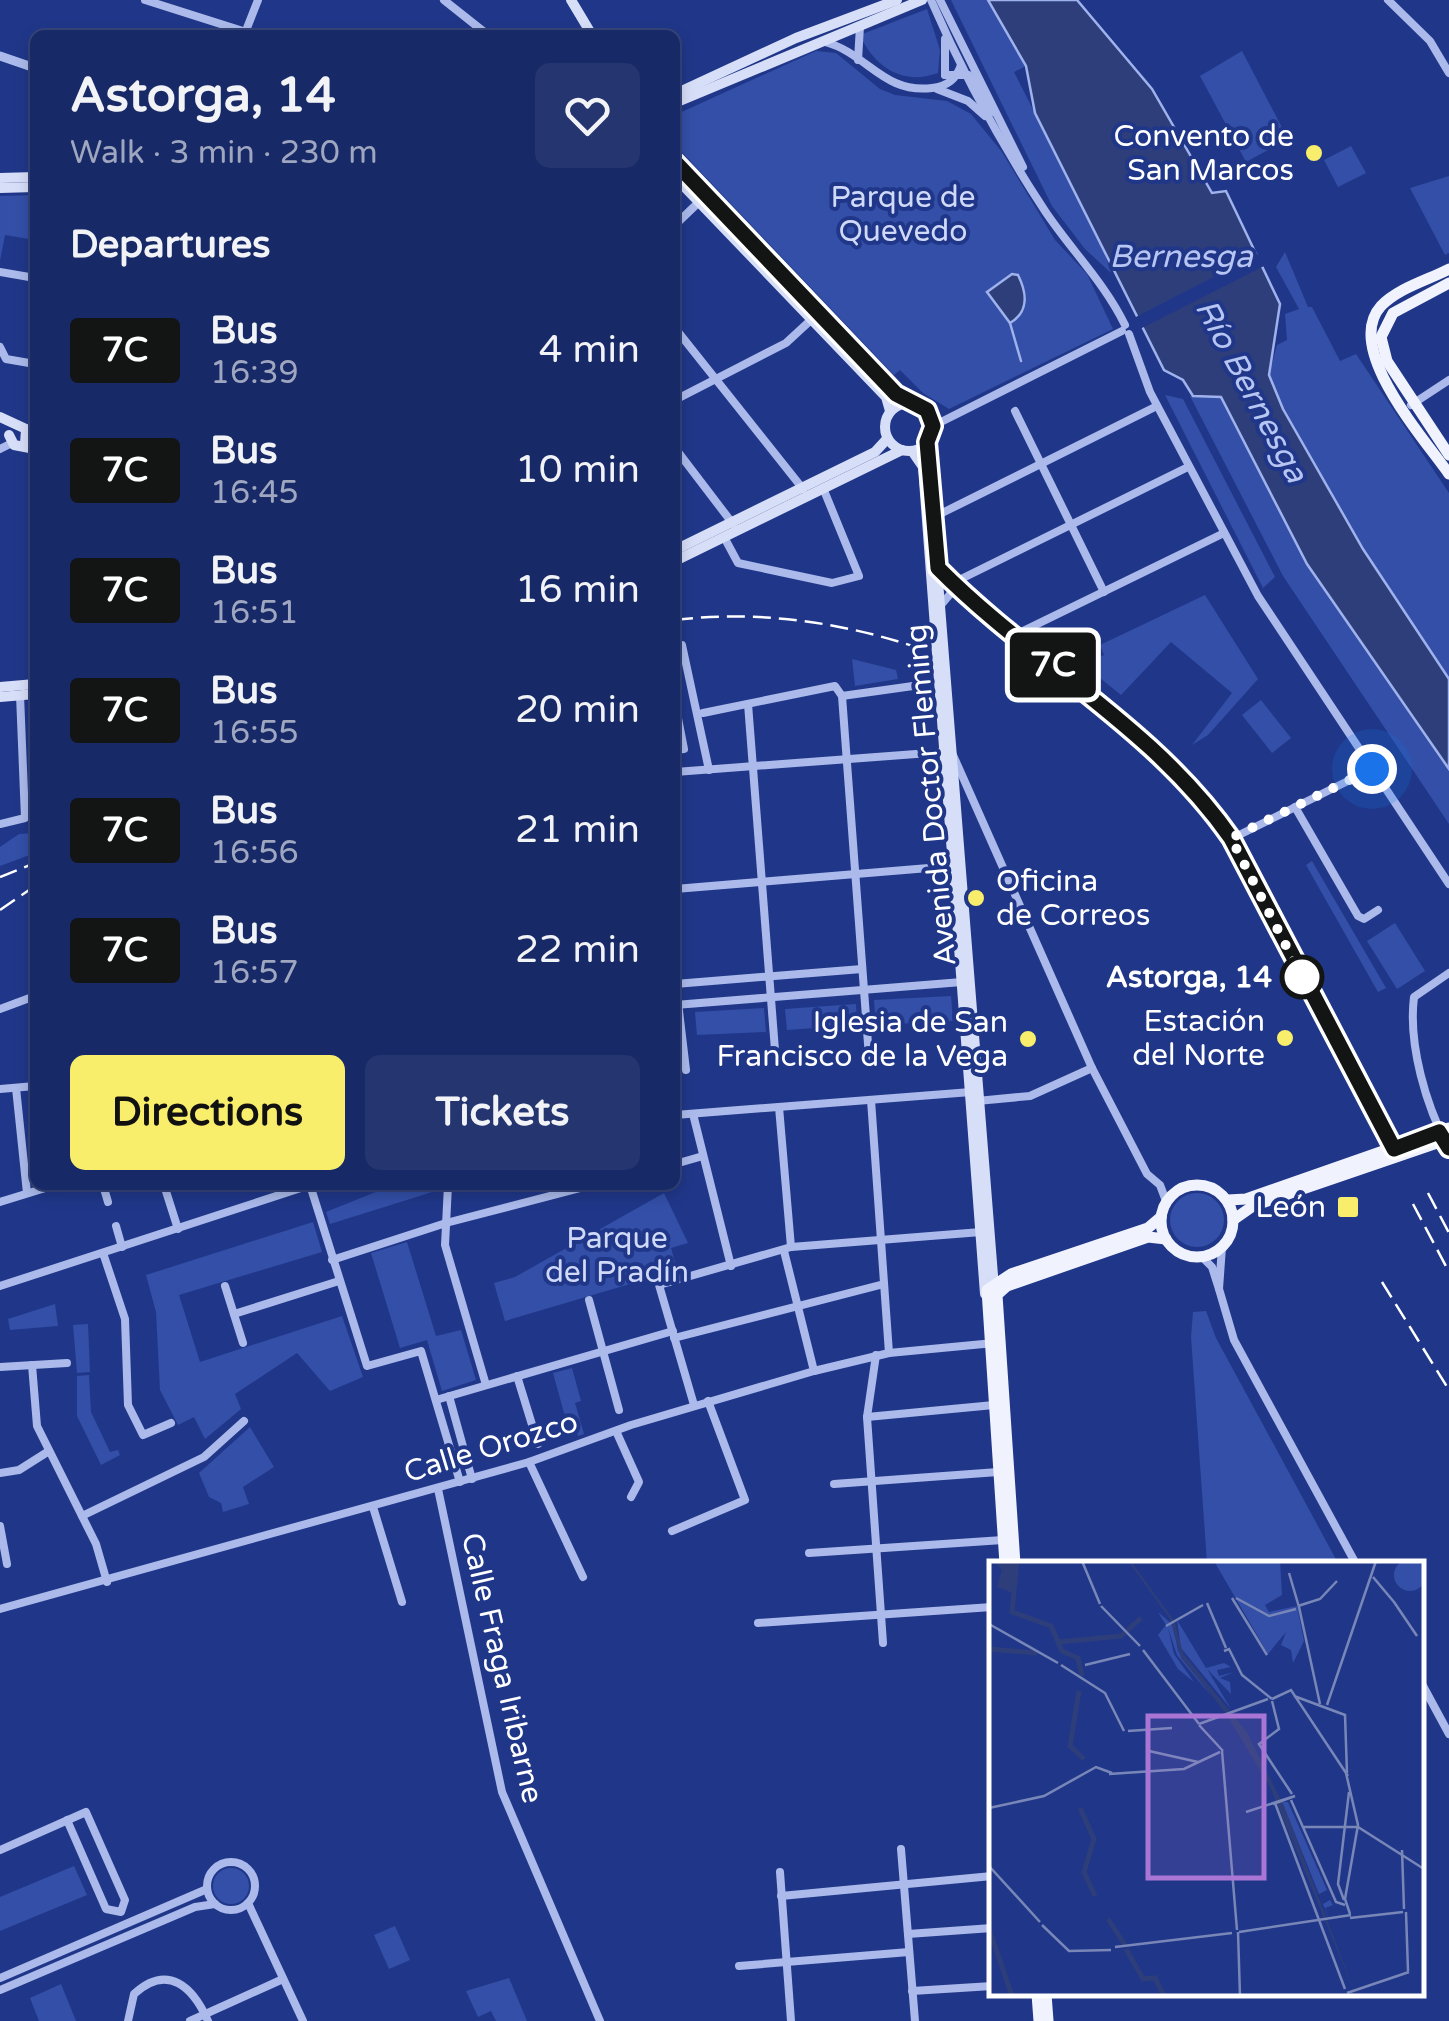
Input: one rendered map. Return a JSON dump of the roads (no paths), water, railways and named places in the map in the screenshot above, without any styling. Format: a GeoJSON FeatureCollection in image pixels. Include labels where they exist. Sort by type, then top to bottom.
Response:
{"type":"FeatureCollection","features":[{"type":"Feature","properties":{"kind":"main road"},"geometry":{"type":"LineString","coordinates":[[571,0],[589,30]]}},
{"type":"Feature","properties":{"kind":"main road"},"geometry":{"type":"LineString","coordinates":[[680,92],[796,38],[922,0]]}},
{"type":"Feature","properties":{"kind":"main road"},"geometry":{"type":"LineString","coordinates":[[680,101],[860,26],[901,4]]}},
{"type":"Feature","properties":{"kind":"main road"},"geometry":{"type":"LineString","coordinates":[[680,167],[908,402],[927,410],[933,426],[927,442],[735,528],[680,548]]}},
{"type":"Feature","properties":{"kind":"main road"},"geometry":{"type":"LineString","coordinates":[[0,178],[30,177]]}},
{"type":"Feature","properties":{"kind":"main road"},"geometry":{"type":"LineString","coordinates":[[680,182],[886,396],[890,411],[886,420],[888,438],[880,449],[803,489],[724,538],[680,559]]}},
{"type":"Feature","properties":{"kind":"main road"},"geometry":{"type":"LineString","coordinates":[[0,188],[30,187]]}},
{"type":"Feature","properties":{"kind":"main road"},"geometry":{"type":"LineString","coordinates":[[1449,268],[1393,296],[1376,313],[1368,336],[1449,474]]}},
{"type":"Feature","properties":{"kind":"main road"},"geometry":{"type":"LineString","coordinates":[[1382,364],[1380,337],[1389,316],[1449,284]]}},
{"type":"Feature","properties":{"kind":"main road"},"geometry":{"type":"LineString","coordinates":[[890,411],[908,402]]}},
{"type":"Feature","properties":{"kind":"main road"},"geometry":{"type":"LineString","coordinates":[[1410,406],[1449,455]]}},
{"type":"Feature","properties":{"kind":"main road"},"geometry":{"type":"LineString","coordinates":[[0,418],[9,434],[24,428],[30,439]]}},
{"type":"Feature","properties":{"kind":"main road"},"geometry":{"type":"LineString","coordinates":[[888,438],[907,450]]}},
{"type":"Feature","properties":{"kind":"main road","name":"Avenida Doctor Fleming"},"geometry":{"type":"LineString","coordinates":[[927,442],[941,605],[953,866],[967,981]]}},
{"type":"Feature","properties":{"kind":"main road","name":"Avenida Doctor Fleming"},"geometry":{"type":"LineString","coordinates":[[907,450],[923,467],[967,981],[981,1232],[1014,1561]]}},
{"type":"Feature","properties":{"kind":"main road"},"geometry":{"type":"LineString","coordinates":[[0,696],[30,686]]}},
{"type":"Feature","properties":{"kind":"main road"},"geometry":{"type":"LineString","coordinates":[[0,687],[30,693]]}},
{"type":"Feature","properties":{"kind":"main road","name":"Avenida Doctor Fleming"},"geometry":{"type":"LineString","coordinates":[[975,1098],[994,1284]]}},
{"type":"Feature","properties":{"kind":"main road"},"geometry":{"type":"LineString","coordinates":[[1228,1200],[1246,1199],[1446,1137]]}},
{"type":"Feature","properties":{"kind":"main road"},"geometry":{"type":"LineString","coordinates":[[1234,1220],[1228,1200],[1214,1189],[1194,1185],[1166,1201],[1162,1217],[1166,1238],[1181,1252],[1201,1256],[1222,1247],[1234,1220],[1253,1206],[1396,1153]]}},
{"type":"Feature","properties":{"kind":"main road"},"geometry":{"type":"LineString","coordinates":[[990,1299],[994,1284],[1011,1274],[1146,1229],[1162,1217]]}},
{"type":"Feature","properties":{"kind":"main road"},"geometry":{"type":"LineString","coordinates":[[990,1299],[1007,1286],[1148,1237],[1166,1238]]}},
{"type":"Feature","properties":{"kind":"main road"},"geometry":{"type":"LineString","coordinates":[[993,1266],[1011,1274]]}},
{"type":"Feature","properties":{"kind":"main road","name":"Avenida Doctor Fleming"},"geometry":{"type":"LineString","coordinates":[[994,1343],[994,1406],[1005,1561]]}},
{"type":"Feature","properties":{"kind":"street"},"geometry":{"type":"LineString","coordinates":[[145,0],[236,30]]}},
{"type":"Feature","properties":{"kind":"street"},"geometry":{"type":"LineString","coordinates":[[246,30],[258,0]]}},
{"type":"Feature","properties":{"kind":"street"},"geometry":{"type":"LineString","coordinates":[[444,0],[482,30]]}},
{"type":"Feature","properties":{"kind":"street"},"geometry":{"type":"LineString","coordinates":[[931,0],[961,70],[973,78],[1032,190],[1105,289],[1157,406],[1222,534],[1449,884]]}},
{"type":"Feature","properties":{"kind":"street"},"geometry":{"type":"LineString","coordinates":[[940,0],[993,117]]}},
{"type":"Feature","properties":{"kind":"street"},"geometry":{"type":"LineString","coordinates":[[1388,0],[1430,41],[1449,73]]}},
{"type":"Feature","properties":{"kind":"street"},"geometry":{"type":"LineString","coordinates":[[935,87],[945,75],[948,63],[940,22]]}},
{"type":"Feature","properties":{"kind":"street"},"geometry":{"type":"LineString","coordinates":[[952,24],[961,70]]}},
{"type":"Feature","properties":{"kind":"street"},"geometry":{"type":"LineString","coordinates":[[858,60],[860,26]]}},
{"type":"Feature","properties":{"kind":"street"},"geometry":{"type":"LineString","coordinates":[[821,41],[838,45],[895,86],[935,87],[993,117]]}},
{"type":"Feature","properties":{"kind":"street"},"geometry":{"type":"LineString","coordinates":[[0,56],[30,66]]}},
{"type":"Feature","properties":{"kind":"street"},"geometry":{"type":"LineString","coordinates":[[945,75],[961,70]]}},
{"type":"Feature","properties":{"kind":"street"},"geometry":{"type":"LineString","coordinates":[[935,87],[961,70]]}},
{"type":"Feature","properties":{"kind":"street"},"geometry":{"type":"LineString","coordinates":[[680,220],[699,202]]}},
{"type":"Feature","properties":{"kind":"street"},"geometry":{"type":"LineString","coordinates":[[0,272],[30,277]]}},
{"type":"Feature","properties":{"kind":"street"},"geometry":{"type":"LineString","coordinates":[[680,398],[786,343],[812,319]]}},
{"type":"Feature","properties":{"kind":"street"},"geometry":{"type":"LineString","coordinates":[[933,426],[1125,330]]}},
{"type":"Feature","properties":{"kind":"street"},"geometry":{"type":"LineString","coordinates":[[680,334],[803,489]]}},
{"type":"Feature","properties":{"kind":"street"},"geometry":{"type":"LineString","coordinates":[[0,347],[6,359],[30,363]]}},
{"type":"Feature","properties":{"kind":"street"},"geometry":{"type":"LineString","coordinates":[[1410,406],[1449,380]]}},
{"type":"Feature","properties":{"kind":"street"},"geometry":{"type":"LineString","coordinates":[[934,522],[942,513],[1157,406]]}},
{"type":"Feature","properties":{"kind":"street"},"geometry":{"type":"LineString","coordinates":[[1015,411],[1104,592]]}},
{"type":"Feature","properties":{"kind":"street"},"geometry":{"type":"LineString","coordinates":[[0,449],[9,434]]}},
{"type":"Feature","properties":{"kind":"street"},"geometry":{"type":"LineString","coordinates":[[680,455],[735,528]]}},
{"type":"Feature","properties":{"kind":"street"},"geometry":{"type":"LineString","coordinates":[[950,580],[958,580],[1073,526],[1188,467]]}},
{"type":"Feature","properties":{"kind":"street"},"geometry":{"type":"LineString","coordinates":[[724,538],[738,563],[832,582],[859,576],[824,488]]}},
{"type":"Feature","properties":{"kind":"street"},"geometry":{"type":"LineString","coordinates":[[1017,634],[1222,534]]}},
{"type":"Feature","properties":{"kind":"street"},"geometry":{"type":"LineString","coordinates":[[938,568],[1180,774],[1231,838],[1396,1153]]}},
{"type":"Feature","properties":{"kind":"street"},"geometry":{"type":"LineString","coordinates":[[941,605],[956,592],[978,602]]}},
{"type":"Feature","properties":{"kind":"street"},"geometry":{"type":"LineString","coordinates":[[680,654],[709,770]]}},
{"type":"Feature","properties":{"kind":"street"},"geometry":{"type":"LineString","coordinates":[[703,713],[835,686],[842,696],[869,1057]]}},
{"type":"Feature","properties":{"kind":"street"},"geometry":{"type":"LineString","coordinates":[[842,696],[914,686]]}},
{"type":"Feature","properties":{"kind":"street"},"geometry":{"type":"LineString","coordinates":[[0,824],[26,818],[18,691]]}},
{"type":"Feature","properties":{"kind":"street"},"geometry":{"type":"LineString","coordinates":[[748,704],[776,1063]]}},
{"type":"Feature","properties":{"kind":"street"},"geometry":{"type":"LineString","coordinates":[[680,772],[948,753],[1092,1068],[1147,1174],[1162,1188],[1166,1201]]}},
{"type":"Feature","properties":{"kind":"street"},"geometry":{"type":"LineString","coordinates":[[1231,838],[1372,769]]}},
{"type":"Feature","properties":{"kind":"street"},"geometry":{"type":"LineString","coordinates":[[1295,807],[1358,916],[1364,920],[1378,910]]}},
{"type":"Feature","properties":{"kind":"street"},"geometry":{"type":"LineString","coordinates":[[680,889],[953,866]]}},
{"type":"Feature","properties":{"kind":"street"},"geometry":{"type":"LineString","coordinates":[[680,982],[862,969]]}},
{"type":"Feature","properties":{"kind":"street"},"geometry":{"type":"LineString","coordinates":[[1446,1137],[1411,1022],[1414,997],[1449,973]]}},
{"type":"Feature","properties":{"kind":"street"},"geometry":{"type":"LineString","coordinates":[[680,1005],[967,981]]}},
{"type":"Feature","properties":{"kind":"street"},"geometry":{"type":"LineString","coordinates":[[0,1009],[30,998]]}},
{"type":"Feature","properties":{"kind":"street"},"geometry":{"type":"LineString","coordinates":[[680,1031],[686,1070]]}},
{"type":"Feature","properties":{"kind":"street"},"geometry":{"type":"LineString","coordinates":[[680,1115],[871,1100],[1030,1096],[1092,1068]]}},
{"type":"Feature","properties":{"kind":"street"},"geometry":{"type":"LineString","coordinates":[[0,1090],[30,1087]]}},
{"type":"Feature","properties":{"kind":"street"},"geometry":{"type":"LineString","coordinates":[[16,1088],[26,1194]]}},
{"type":"Feature","properties":{"kind":"street"},"geometry":{"type":"LineString","coordinates":[[871,1100],[889,1353]]}},
{"type":"Feature","properties":{"kind":"street"},"geometry":{"type":"LineString","coordinates":[[779,1107],[788,1249],[814,1372]]}},
{"type":"Feature","properties":{"kind":"street"},"geometry":{"type":"LineString","coordinates":[[693,1114],[731,1266]]}},
{"type":"Feature","properties":{"kind":"street"},"geometry":{"type":"LineString","coordinates":[[680,1163],[703,1156]]}},
{"type":"Feature","properties":{"kind":"street"},"geometry":{"type":"LineString","coordinates":[[0,1202],[39,1190]]}},
{"type":"Feature","properties":{"kind":"street"},"geometry":{"type":"LineString","coordinates":[[104,1190],[108,1202]]}},
{"type":"Feature","properties":{"kind":"street"},"geometry":{"type":"LineString","coordinates":[[166,1190],[178,1228]]}},
{"type":"Feature","properties":{"kind":"street"},"geometry":{"type":"LineString","coordinates":[[0,1286],[295,1190]]}},
{"type":"Feature","properties":{"kind":"street"},"geometry":{"type":"LineString","coordinates":[[311,1190],[367,1366],[421,1351],[460,1482]]}},
{"type":"Feature","properties":{"kind":"street"},"geometry":{"type":"LineString","coordinates":[[448,1190],[445,1245],[486,1385]]}},
{"type":"Feature","properties":{"kind":"street"},"geometry":{"type":"LineString","coordinates":[[332,1260],[446,1223],[573,1190]]}},
{"type":"Feature","properties":{"kind":"street"},"geometry":{"type":"LineString","coordinates":[[116,1226],[122,1247]]}},
{"type":"Feature","properties":{"kind":"street"},"geometry":{"type":"LineString","coordinates":[[694,1405],[659,1285],[788,1249],[981,1232]]}},
{"type":"Feature","properties":{"kind":"street"},"geometry":{"type":"LineString","coordinates":[[1218,1289],[1222,1247]]}},
{"type":"Feature","properties":{"kind":"street"},"geometry":{"type":"LineString","coordinates":[[102,1253],[126,1319],[128,1405],[143,1435],[170,1423]]}},
{"type":"Feature","properties":{"kind":"street"},"geometry":{"type":"LineString","coordinates":[[1201,1256],[1212,1266],[1234,1340],[1354,1561]]}},
{"type":"Feature","properties":{"kind":"street"},"geometry":{"type":"LineString","coordinates":[[234,1314],[339,1282]]}},
{"type":"Feature","properties":{"kind":"street"},"geometry":{"type":"LineString","coordinates":[[436,1400],[603,1352],[884,1284]]}},
{"type":"Feature","properties":{"kind":"street"},"geometry":{"type":"LineString","coordinates":[[225,1286],[243,1343]]}},
{"type":"Feature","properties":{"kind":"street"},"geometry":{"type":"LineString","coordinates":[[589,1300],[619,1410]]}},
{"type":"Feature","properties":{"kind":"street","name":"Calle Orozco"},"geometry":{"type":"LineString","coordinates":[[0,1609],[530,1462],[708,1400],[889,1353],[994,1343]]}},
{"type":"Feature","properties":{"kind":"street"},"geometry":{"type":"LineString","coordinates":[[876,1356],[867,1416],[883,1642]]}},
{"type":"Feature","properties":{"kind":"street"},"geometry":{"type":"LineString","coordinates":[[0,1367],[66,1363]]}},
{"type":"Feature","properties":{"kind":"street"},"geometry":{"type":"LineString","coordinates":[[32,1365],[37,1426],[82,1516],[107,1582]]}},
{"type":"Feature","properties":{"kind":"street"},"geometry":{"type":"LineString","coordinates":[[518,1376],[538,1444]]}},
{"type":"Feature","properties":{"kind":"street"},"geometry":{"type":"LineString","coordinates":[[449,1396],[472,1478]]}},
{"type":"Feature","properties":{"kind":"street"},"geometry":{"type":"LineString","coordinates":[[672,1531],[746,1500],[708,1400]]}},
{"type":"Feature","properties":{"kind":"street"},"geometry":{"type":"LineString","coordinates":[[867,1416],[994,1406]]}},
{"type":"Feature","properties":{"kind":"street"},"geometry":{"type":"LineString","coordinates":[[82,1516],[204,1458],[244,1421]]}},
{"type":"Feature","properties":{"kind":"street"},"geometry":{"type":"LineString","coordinates":[[616,1430],[640,1482],[631,1497]]}},
{"type":"Feature","properties":{"kind":"street"},"geometry":{"type":"LineString","coordinates":[[0,1473],[19,1470],[49,1450]]}},
{"type":"Feature","properties":{"kind":"street"},"geometry":{"type":"LineString","coordinates":[[530,1462],[583,1577]]}},
{"type":"Feature","properties":{"kind":"street"},"geometry":{"type":"LineString","coordinates":[[834,1484],[998,1472]]}},
{"type":"Feature","properties":{"kind":"street","name":"Calle Fraga Iribarne"},"geometry":{"type":"LineString","coordinates":[[438,1489],[502,1792],[600,2021]]}},
{"type":"Feature","properties":{"kind":"street"},"geometry":{"type":"LineString","coordinates":[[373,1507],[402,1602]]}},
{"type":"Feature","properties":{"kind":"street"},"geometry":{"type":"LineString","coordinates":[[0,1526],[8,1564]]}},
{"type":"Feature","properties":{"kind":"street"},"geometry":{"type":"LineString","coordinates":[[809,1553],[1004,1540]]}},
{"type":"Feature","properties":{"kind":"street"},"geometry":{"type":"LineString","coordinates":[[758,1623],[989,1607]]}},
{"type":"Feature","properties":{"kind":"street"},"geometry":{"type":"LineString","coordinates":[[1424,1688],[1449,1734]]}},
{"type":"Feature","properties":{"kind":"street"},"geometry":{"type":"LineString","coordinates":[[0,1850],[66,1820],[86,1812],[126,1900],[120,1912],[106,1908],[66,1820]]}},
{"type":"Feature","properties":{"kind":"street"},"geometry":{"type":"LineString","coordinates":[[901,1849],[915,2021]]}},
{"type":"Feature","properties":{"kind":"street"},"geometry":{"type":"LineString","coordinates":[[0,1990],[195,1907],[215,1904],[232,1910],[248,1903],[254,1891],[254,1878],[239,1863],[218,1865],[209,1875],[207,1889],[215,1904]]}},
{"type":"Feature","properties":{"kind":"street"},"geometry":{"type":"LineString","coordinates":[[780,1872],[790,2021]]}},
{"type":"Feature","properties":{"kind":"street"},"geometry":{"type":"LineString","coordinates":[[781,1896],[989,1876]]}},
{"type":"Feature","properties":{"kind":"street"},"geometry":{"type":"LineString","coordinates":[[0,1978],[207,1889]]}},
{"type":"Feature","properties":{"kind":"street"},"geometry":{"type":"LineString","coordinates":[[248,1903],[302,2021]]}},
{"type":"Feature","properties":{"kind":"street"},"geometry":{"type":"LineString","coordinates":[[908,1934],[989,1928]]}},
{"type":"Feature","properties":{"kind":"street"},"geometry":{"type":"LineString","coordinates":[[739,1966],[909,1952]]}},
{"type":"Feature","properties":{"kind":"street"},"geometry":{"type":"LineString","coordinates":[[128,2021],[134,1994],[159,1979],[182,1983],[200,2001],[206,2018]]}},
{"type":"Feature","properties":{"kind":"street"},"geometry":{"type":"LineString","coordinates":[[190,2021],[206,2018],[283,1979]]}},
{"type":"Feature","properties":{"kind":"street"},"geometry":{"type":"LineString","coordinates":[[912,1992],[989,1986]]}},
{"type":"Feature","properties":{"kind":"water","name":"Bernesga"},"geometry":{"type":"Polygon","coordinates":[[[988,0],[1077,0],[1152,89],[1212,193],[1226,191],[1280,304],[1269,375],[1283,409],[1363,549],[1449,679],[1449,769],[1307,564],[1221,397],[1193,396],[1183,380],[1164,370],[1035,113],[1026,66],[988,0]]]}},
{"type":"Feature","properties":{"kind":"water"},"geometry":{"type":"Polygon","coordinates":[[[1012,274],[1018,275],[1025,302],[1021,313],[1010,323],[987,292],[1012,274]]]}},
{"type":"Feature","properties":{"kind":"waterway"},"geometry":{"type":"LineString","coordinates":[[1010,323],[1021,361]]}},
{"type":"Feature","properties":{"kind":"railway"},"geometry":{"type":"LineString","coordinates":[[680,620],[738,617],[800,621],[831,625],[922,649]]}},
{"type":"Feature","properties":{"kind":"railway"},"geometry":{"type":"LineString","coordinates":[[0,877],[30,865]]}},
{"type":"Feature","properties":{"kind":"railway"},"geometry":{"type":"LineString","coordinates":[[0,910],[30,889]]}},
{"type":"Feature","properties":{"kind":"railway"},"geometry":{"type":"LineString","coordinates":[[1428,1193],[1449,1233]]}},
{"type":"Feature","properties":{"kind":"railway"},"geometry":{"type":"LineString","coordinates":[[1413,1204],[1449,1272]]}},
{"type":"Feature","properties":{"kind":"railway"},"geometry":{"type":"LineString","coordinates":[[1382,1282],[1449,1390]]}},
{"type":"Feature","properties":{"kind":"place","name":"Convento de San Marcos"},"geometry":{"type":"Point","coordinates":[1314,153]}},
{"type":"Feature","properties":{"kind":"place","name":"Oficina de Correos"},"geometry":{"type":"Point","coordinates":[976,898]}},
{"type":"Feature","properties":{"kind":"place","name":"Astorga, 14"},"geometry":{"type":"Point","coordinates":[1302,977]}},
{"type":"Feature","properties":{"kind":"place","name":"Estación del Norte"},"geometry":{"type":"Point","coordinates":[1285,1038]}},
{"type":"Feature","properties":{"kind":"place","name":"Iglesia de San Francisco de la Vega"},"geometry":{"type":"Point","coordinates":[1028,1039]}},
{"type":"Feature","properties":{"kind":"place","name":"León"},"geometry":{"type":"Point","coordinates":[1348,1207]}},
{"type":"Feature","properties":{"kind":"park label","name":"Parque de Quevedo"},"geometry":{"type":"Point","coordinates":[903,214]}},
{"type":"Feature","properties":{"kind":"park label","name":"Parque del Pradín"},"geometry":{"type":"Point","coordinates":[617,1255]}},
{"type":"Feature","properties":{"kind":"water label","name":"Río Bernesga"},"geometry":{"type":"Point","coordinates":[1251,391]}}]}
